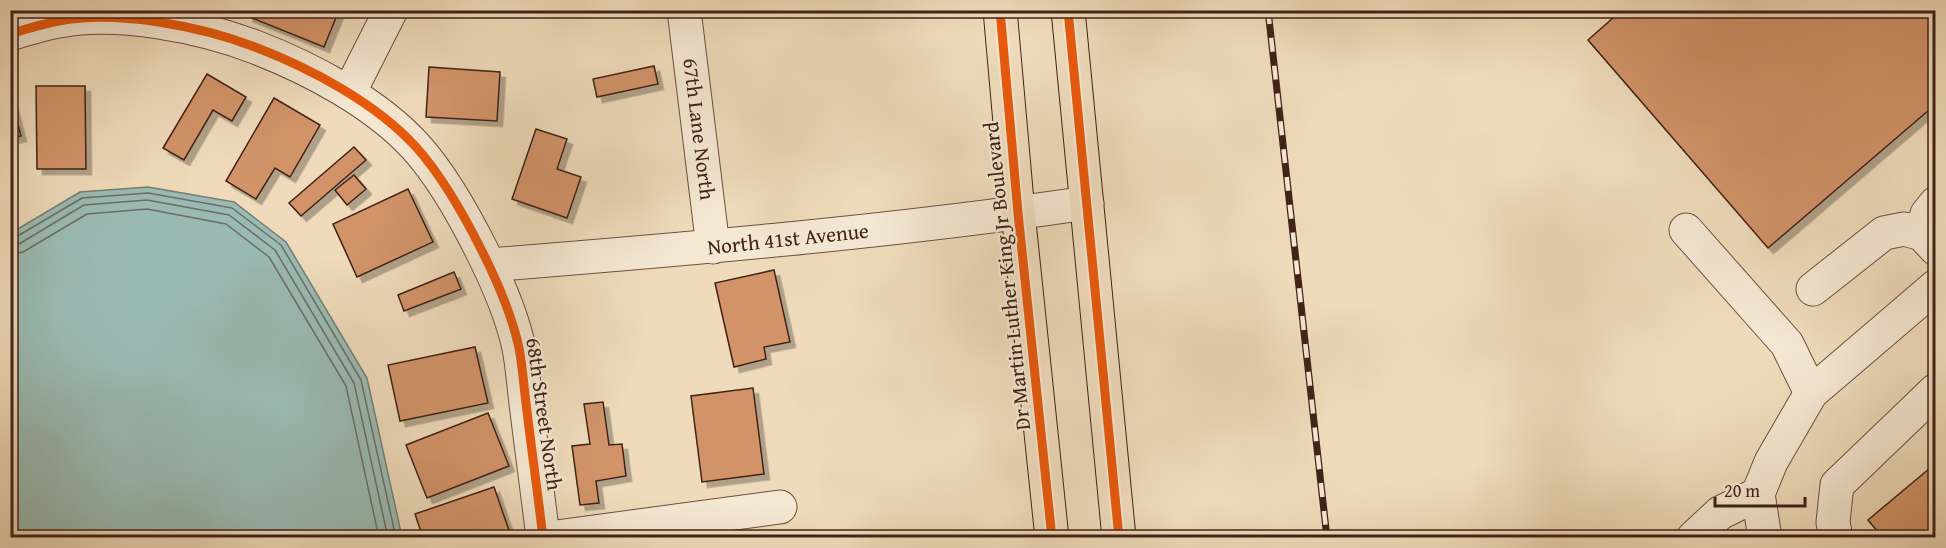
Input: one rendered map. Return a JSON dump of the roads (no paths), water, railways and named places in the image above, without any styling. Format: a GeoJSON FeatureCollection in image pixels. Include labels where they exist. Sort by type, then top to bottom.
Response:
{"type":"FeatureCollection","features":[{"type":"Feature","properties":{"kind":"main road","name":"Dr Martin Luther King Jr Boulevard"},"geometry":{"type":"LineString","coordinates":[[1000,10],[1018,213],[1052,537]]}},
{"type":"Feature","properties":{"kind":"main road"},"geometry":{"type":"LineString","coordinates":[[1068,10],[1119,537]]}},
{"type":"Feature","properties":{"kind":"street"},"geometry":{"type":"LineString","coordinates":[[349,93],[391,10]]}},
{"type":"Feature","properties":{"kind":"street","name":"67th Lane North"},"geometry":{"type":"LineString","coordinates":[[684,10],[713,247]]}},
{"type":"Feature","properties":{"kind":"street","name":"68th Street North"},"geometry":{"type":"LineString","coordinates":[[10,34],[61,20],[138,15],[232,38],[292,62],[349,93],[382,117],[414,145],[430,164],[468,224],[489,265],[519,347],[543,537]]}},
{"type":"Feature","properties":{"kind":"street","name":"North 41st Avenue"},"geometry":{"type":"LineString","coordinates":[[489,265],[713,247],[1018,213],[1087,203]]}},
{"type":"Feature","properties":{"kind":"street"},"geometry":{"type":"LineString","coordinates":[[1813,289],[1884,233],[1904,229],[1928,241],[1927,214],[1935,203]]}},
{"type":"Feature","properties":{"kind":"street"},"geometry":{"type":"LineString","coordinates":[[1686,230],[1787,344],[1811,393]]}},
{"type":"Feature","properties":{"kind":"street"},"geometry":{"type":"LineString","coordinates":[[1765,537],[1758,494],[1771,462],[1811,393],[1935,286]]}},
{"type":"Feature","properties":{"kind":"street"},"geometry":{"type":"LineString","coordinates":[[1836,537],[1833,522],[1838,485],[1935,390]]}},
{"type":"Feature","properties":{"kind":"street"},"geometry":{"type":"LineString","coordinates":[[1693,537],[1720,513],[1758,494]]}},
{"type":"Feature","properties":{"kind":"street"},"geometry":{"type":"LineString","coordinates":[[549,537],[780,507]]}},
{"type":"Feature","properties":{"kind":"water"},"geometry":{"type":"Polygon","coordinates":[[[148,187],[234,202],[286,242],[367,378],[402,537],[11,537],[11,233],[80,192],[148,187]]]}},
{"type":"Feature","properties":{"kind":"railway"},"geometry":{"type":"LineString","coordinates":[[1268,10],[1327,538]]}}]}
